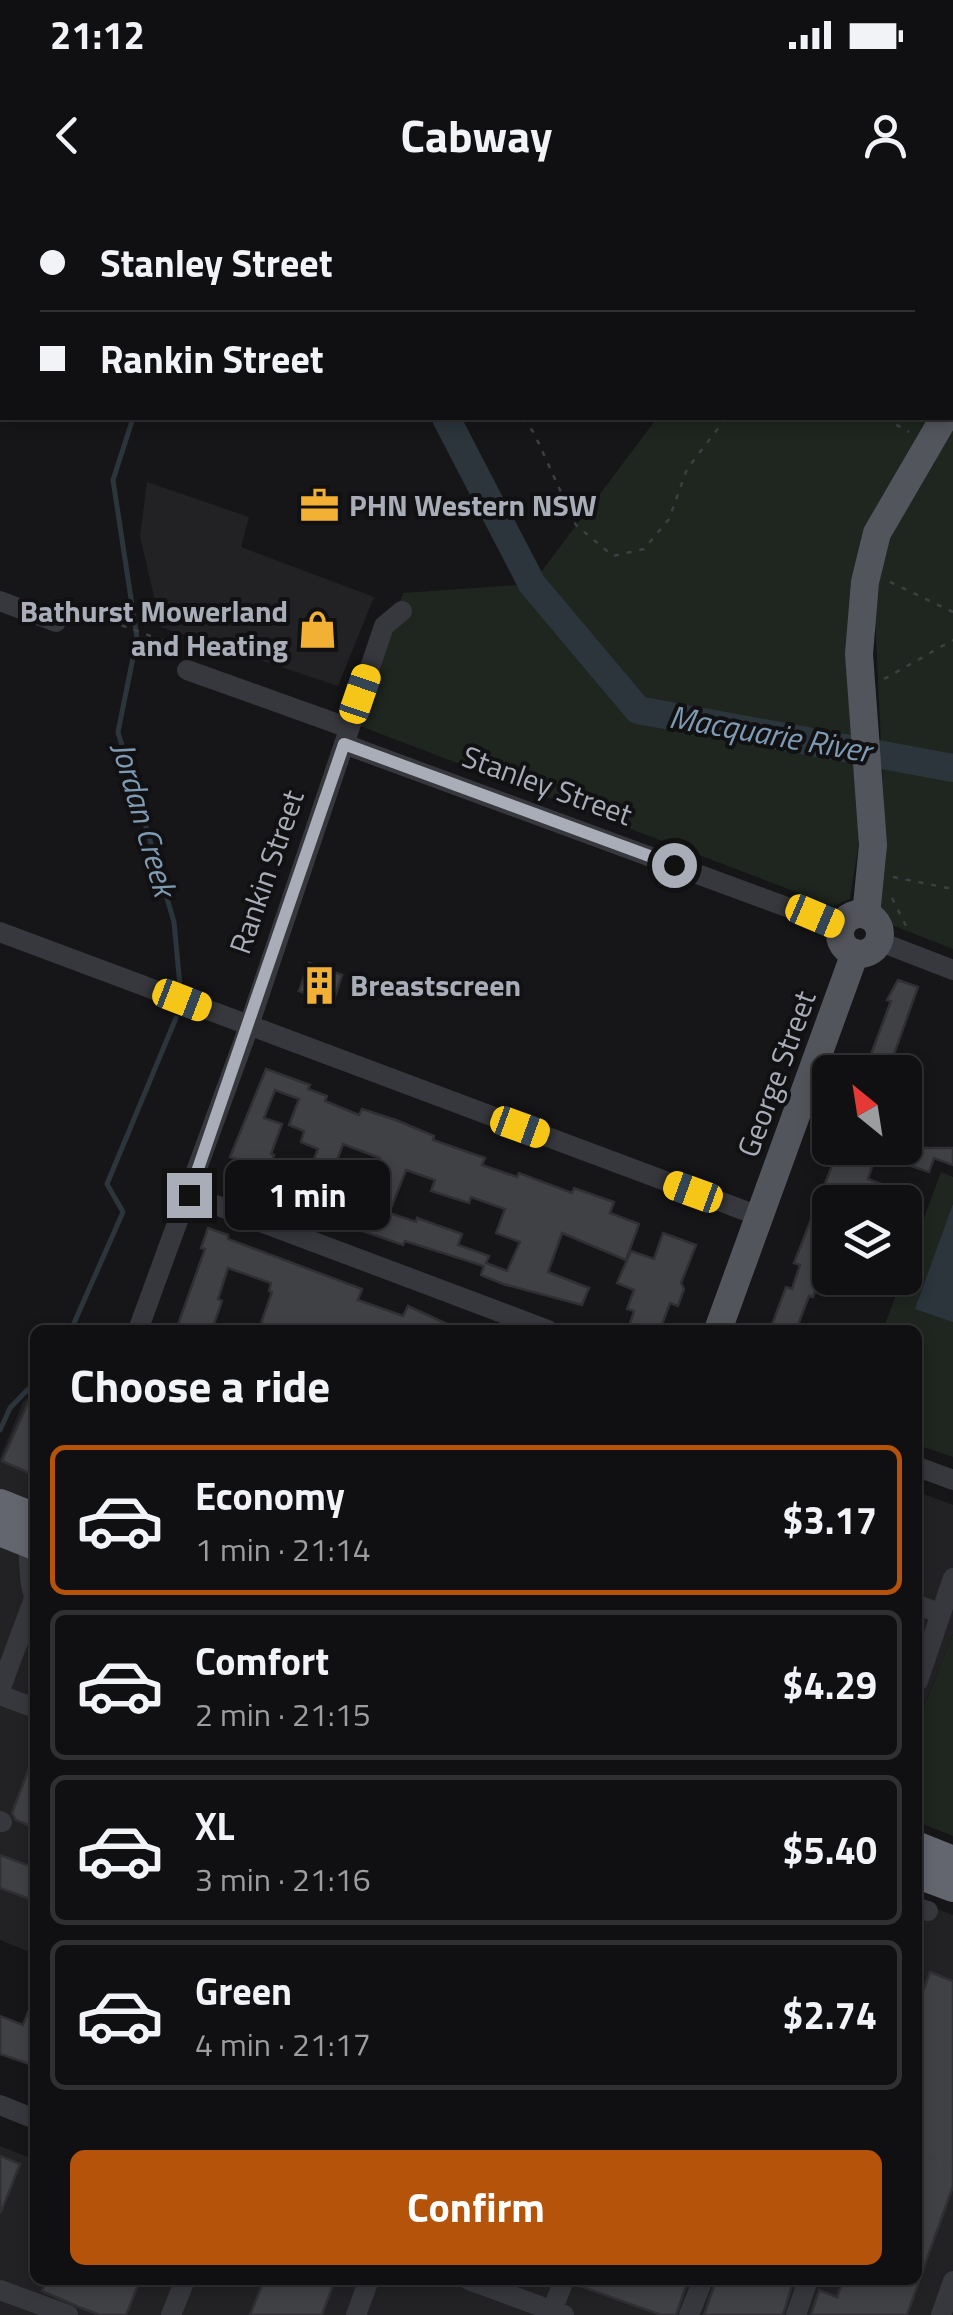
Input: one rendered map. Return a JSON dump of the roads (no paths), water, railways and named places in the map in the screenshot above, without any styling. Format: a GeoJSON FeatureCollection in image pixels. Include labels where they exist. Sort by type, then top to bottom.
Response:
{"type":"FeatureCollection","features":[{"type":"Feature","properties":{"kind":"highway"},"geometry":{"type":"LineString","coordinates":[[0,1504],[24,1534]]}},
{"type":"Feature","properties":{"kind":"highway"},"geometry":{"type":"LineString","coordinates":[[922,1849],[953,1860]]}},
{"type":"Feature","properties":{"kind":"highway"},"geometry":{"type":"LineString","coordinates":[[922,1875],[953,1887]]}},
{"type":"Feature","properties":{"kind":"main road"},"geometry":{"type":"LineString","coordinates":[[878,948],[876,922],[853,921],[872,846],[868,690],[860,620],[870,556],[892,504],[943,420]]}},
{"type":"Feature","properties":{"kind":"main road","name":"George Street"},"geometry":{"type":"LineString","coordinates":[[720,1325],[760,1216],[878,948]]}},
{"type":"Feature","properties":{"kind":"street"},"geometry":{"type":"LineString","coordinates":[[0,601],[56,622]]}},
{"type":"Feature","properties":{"kind":"street","name":"Rankin Street"},"geometry":{"type":"LineString","coordinates":[[140,1325],[189,1195],[384,626],[402,611]]}},
{"type":"Feature","properties":{"kind":"street","name":"Stanley Street"},"geometry":{"type":"LineString","coordinates":[[187,670],[346,736],[853,921]]}},
{"type":"Feature","properties":{"kind":"street"},"geometry":{"type":"LineString","coordinates":[[0,932],[760,1216]]}},
{"type":"Feature","properties":{"kind":"street"},"geometry":{"type":"LineString","coordinates":[[878,948],[953,970]]}},
{"type":"Feature","properties":{"kind":"street"},"geometry":{"type":"LineString","coordinates":[[189,1195],[535,1325]]}},
{"type":"Feature","properties":{"kind":"street"},"geometry":{"type":"LineString","coordinates":[[922,1468],[953,1480]]}},
{"type":"Feature","properties":{"kind":"street"},"geometry":{"type":"LineString","coordinates":[[30,1558],[30,1585]]}},
{"type":"Feature","properties":{"kind":"street"},"geometry":{"type":"LineString","coordinates":[[924,1645],[953,1578]]}},
{"type":"Feature","properties":{"kind":"street"},"geometry":{"type":"LineString","coordinates":[[922,1607],[939,1613]]}},
{"type":"Feature","properties":{"kind":"street"},"geometry":{"type":"LineString","coordinates":[[30,1610],[0,1693],[30,1706]]}},
{"type":"Feature","properties":{"kind":"street"},"geometry":{"type":"LineString","coordinates":[[0,2105],[30,2116]]}},
{"type":"Feature","properties":{"kind":"street"},"geometry":{"type":"LineString","coordinates":[[941,2315],[953,2281]]}},
{"type":"Feature","properties":{"kind":"street"},"geometry":{"type":"LineString","coordinates":[[171,2315],[182,2285]]}},
{"type":"Feature","properties":{"kind":"street"},"geometry":{"type":"LineString","coordinates":[[356,2315],[367,2285]]}},
{"type":"Feature","properties":{"kind":"street"},"geometry":{"type":"LineString","coordinates":[[482,2285],[558,2313],[563,2285]]}},
{"type":"Feature","properties":{"kind":"street"},"geometry":{"type":"LineString","coordinates":[[689,2315],[701,2285]]}},
{"type":"Feature","properties":{"kind":"street"},"geometry":{"type":"LineString","coordinates":[[796,2315],[806,2285]]}},
{"type":"Feature","properties":{"kind":"street"},"geometry":{"type":"LineString","coordinates":[[0,2290],[68,2315]]}},
{"type":"Feature","properties":{"kind":"waterway","name":"Jordan Creek"},"geometry":{"type":"LineString","coordinates":[[132,420],[113,480],[137,638],[118,732],[174,922],[180,986]]}},
{"type":"Feature","properties":{"kind":"waterway","name":"Macquarie River"},"geometry":{"type":"LineString","coordinates":[[447,420],[532,584],[638,710],[953,768]]}},
{"type":"Feature","properties":{"kind":"waterway","name":"Jordan Creek"},"geometry":{"type":"LineString","coordinates":[[73,1325],[123,1212],[107,1184],[176,1018]]}},
{"type":"Feature","properties":{"kind":"waterway","name":"Jordan Creek"},"geometry":{"type":"LineString","coordinates":[[0,1430],[10,1408],[30,1387]]}},
{"type":"Feature","properties":{"kind":"place","name":"PHN Western NSW"},"geometry":{"type":"Point","coordinates":[319,506]}},
{"type":"Feature","properties":{"kind":"place","name":"Bathurst Mowerland and Heating"},"geometry":{"type":"Point","coordinates":[318,629]}},
{"type":"Feature","properties":{"kind":"place","name":"Breastscreen"},"geometry":{"type":"Point","coordinates":[320,986]}}]}
